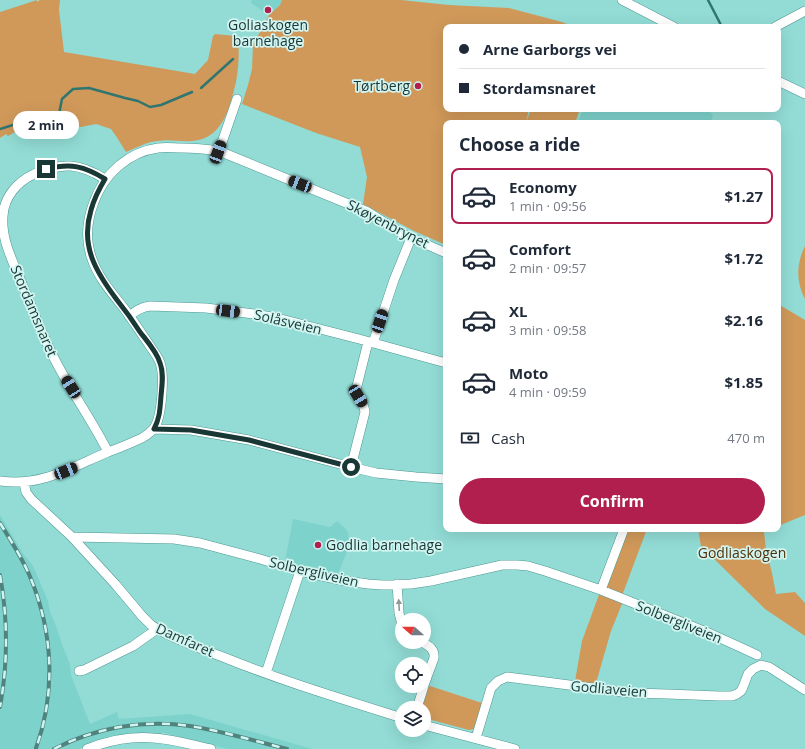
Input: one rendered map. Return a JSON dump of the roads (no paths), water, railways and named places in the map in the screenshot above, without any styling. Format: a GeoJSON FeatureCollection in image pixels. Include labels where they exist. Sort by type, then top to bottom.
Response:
{"type":"FeatureCollection","features":[{"type":"Feature","properties":{"kind":"street"},"geometry":{"type":"LineString","coordinates":[[622,0],[668,24]]}},
{"type":"Feature","properties":{"kind":"street"},"geometry":{"type":"LineString","coordinates":[[781,24],[805,11]]}},
{"type":"Feature","properties":{"kind":"street"},"geometry":{"type":"LineString","coordinates":[[781,82],[805,94]]}},
{"type":"Feature","properties":{"kind":"street"},"geometry":{"type":"LineString","coordinates":[[218,152],[237,99]]}},
{"type":"Feature","properties":{"kind":"street","name":"Skøyenbrynet"},"geometry":{"type":"LineString","coordinates":[[154,429],[160,410],[163,379],[161,366],[156,355],[100,275],[92,258],[88,244],[90,213],[96,195],[105,179],[123,162],[151,150],[166,148],[208,149],[368,212],[403,234],[443,252]]}},
{"type":"Feature","properties":{"kind":"street","name":"Stordamsnaret"},"geometry":{"type":"LineString","coordinates":[[105,179],[91,171],[76,166],[63,166],[46,169],[30,176],[15,186],[6,200],[2,216],[5,239],[9,251],[43,334],[65,378],[96,428],[108,452]]}},
{"type":"Feature","properties":{"kind":"street"},"geometry":{"type":"LineString","coordinates":[[351,467],[365,412],[364,406],[356,390],[358,378],[411,238]]}},
{"type":"Feature","properties":{"kind":"street","name":"Solåsveien"},"geometry":{"type":"LineString","coordinates":[[129,316],[145,307],[206,308],[254,314],[277,318],[443,362]]}},
{"type":"Feature","properties":{"kind":"street"},"geometry":{"type":"LineString","coordinates":[[0,481],[24,482],[66,471],[142,438],[154,429],[191,430],[249,440],[351,467],[392,475],[443,479]]}},
{"type":"Feature","properties":{"kind":"street","name":"Damfaret"},"geometry":{"type":"LineString","coordinates":[[24,482],[26,492],[31,499],[72,537],[151,625],[203,649],[266,673],[328,695],[395,716]]}},
{"type":"Feature","properties":{"kind":"street"},"geometry":{"type":"LineString","coordinates":[[601,590],[623,532]]}},
{"type":"Feature","properties":{"kind":"street","name":"Solbergliveien"},"geometry":{"type":"LineString","coordinates":[[72,537],[174,539],[216,547],[300,571],[340,580],[368,584],[397,584],[431,581],[502,565],[528,566],[545,570],[601,590],[711,634],[757,655]]}},
{"type":"Feature","properties":{"kind":"street"},"geometry":{"type":"LineString","coordinates":[[266,673],[300,571]]}},
{"type":"Feature","properties":{"kind":"street"},"geometry":{"type":"LineString","coordinates":[[397,584],[399,613]]}},
{"type":"Feature","properties":{"kind":"street"},"geometry":{"type":"LineString","coordinates":[[79,671],[133,646],[156,628]]}},
{"type":"Feature","properties":{"kind":"street"},"geometry":{"type":"LineString","coordinates":[[431,647],[435,654],[431,666]]}},
{"type":"Feature","properties":{"kind":"street","name":"Godliaveien"},"geometry":{"type":"LineString","coordinates":[[476,738],[491,688],[498,680],[507,677],[631,693],[732,696],[741,691],[748,674],[761,665],[769,667],[805,690]]}},
{"type":"Feature","properties":{"kind":"street"},"geometry":{"type":"LineString","coordinates":[[431,727],[515,749]]}},
{"type":"Feature","properties":{"kind":"street"},"geometry":{"type":"LineString","coordinates":[[86,749],[109,742],[141,737],[166,739],[211,749]]}},
{"type":"Feature","properties":{"kind":"waterway"},"geometry":{"type":"LineString","coordinates":[[708,0],[720,24]]}},
{"type":"Feature","properties":{"kind":"waterway"},"geometry":{"type":"LineString","coordinates":[[201,88],[233,59]]}},
{"type":"Feature","properties":{"kind":"waterway"},"geometry":{"type":"LineString","coordinates":[[0,129],[38,117],[59,114],[62,99],[73,89],[89,88],[138,101],[150,107],[161,105],[192,92]]}},
{"type":"Feature","properties":{"kind":"railway"},"geometry":{"type":"LineString","coordinates":[[0,523],[21,557],[31,579],[44,620],[48,642],[49,685],[47,706],[36,748]]}},
{"type":"Feature","properties":{"kind":"railway"},"geometry":{"type":"LineString","coordinates":[[0,575],[6,624],[6,658],[0,707]]}},
{"type":"Feature","properties":{"kind":"railway"},"geometry":{"type":"LineString","coordinates":[[54,749],[103,731],[120,727],[155,724],[172,724],[202,728],[287,749]]}},
{"type":"Feature","properties":{"kind":"place","name":"Goliaskogen barnehage"},"geometry":{"type":"Point","coordinates":[268,10]}},
{"type":"Feature","properties":{"kind":"place","name":"Tørtberg"},"geometry":{"type":"Point","coordinates":[418,86]}},
{"type":"Feature","properties":{"kind":"place","name":"Godlia barnehage"},"geometry":{"type":"Point","coordinates":[318,545]}},
{"type":"Feature","properties":{"kind":"park label","name":"Godliaskogen"},"geometry":{"type":"Point","coordinates":[742,553]}}]}
